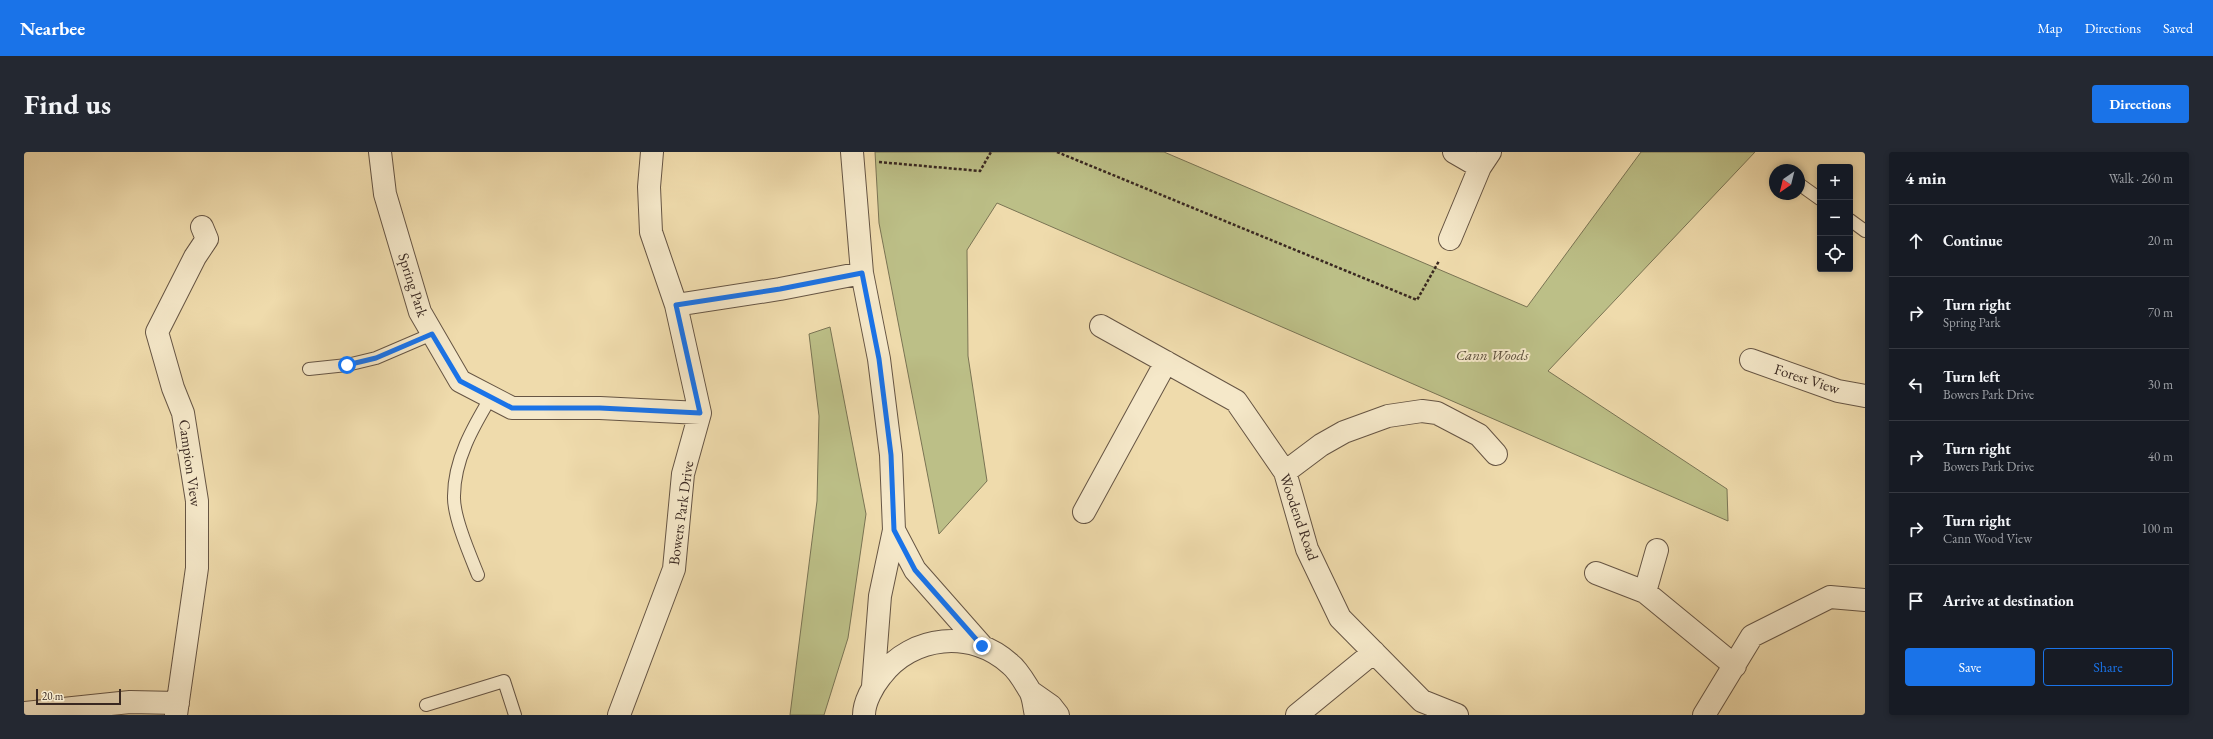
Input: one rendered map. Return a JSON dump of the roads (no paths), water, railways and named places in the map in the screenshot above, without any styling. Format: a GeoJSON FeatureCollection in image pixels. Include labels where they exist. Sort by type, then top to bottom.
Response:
{"type":"FeatureCollection","features":[{"type":"Feature","properties":{"kind":"street","name":"Spring Park"},"geometry":{"type":"LineString","coordinates":[[380,152],[384,194],[420,312],[460,381],[512,408],[600,408],[700,413]]}},
{"type":"Feature","properties":{"kind":"street","name":"Bowers Park Drive"},"geometry":{"type":"LineString","coordinates":[[619,715],[674,569],[683,474],[700,413],[676,305],[651,232],[649,187],[652,152]]}},
{"type":"Feature","properties":{"kind":"street"},"geometry":{"type":"LineString","coordinates":[[1450,239],[1485,159],[1454,152]]}},
{"type":"Feature","properties":{"kind":"street"},"geometry":{"type":"LineString","coordinates":[[852,156],[862,273],[879,359],[891,455],[894,530],[880,596],[873,686],[864,715]]}},
{"type":"Feature","properties":{"kind":"street","name":"Campion View"},"geometry":{"type":"LineString","coordinates":[[177,709],[197,568],[197,500],[183,413],[173,388],[157,332],[195,257],[207,239],[202,227]]}},
{"type":"Feature","properties":{"kind":"street"},"geometry":{"type":"LineString","coordinates":[[676,305],[780,289],[862,273]]}},
{"type":"Feature","properties":{"kind":"street","name":"Woodend Road"},"geometry":{"type":"LineString","coordinates":[[1101,326],[1236,401],[1285,472],[1307,549],[1340,618],[1422,701],[1457,715]]}},
{"type":"Feature","properties":{"kind":"street","name":"Forest View"},"geometry":{"type":"LineString","coordinates":[[1751,360],[1838,390],[1865,396]]}},
{"type":"Feature","properties":{"kind":"street"},"geometry":{"type":"LineString","coordinates":[[1084,512],[1166,362]]}},
{"type":"Feature","properties":{"kind":"street"},"geometry":{"type":"LineString","coordinates":[[1285,472],[1321,445],[1344,432],[1388,416],[1422,411],[1437,413],[1479,435],[1496,454]]}},
{"type":"Feature","properties":{"kind":"street"},"geometry":{"type":"LineString","coordinates":[[894,530],[915,570],[982,646],[1011,664],[1031,692],[1051,706],[1058,715]]}},
{"type":"Feature","properties":{"kind":"street"},"geometry":{"type":"LineString","coordinates":[[1645,592],[1657,550]]}},
{"type":"Feature","properties":{"kind":"street"},"geometry":{"type":"LineString","coordinates":[[1596,573],[1645,592],[1735,666]]}},
{"type":"Feature","properties":{"kind":"street"},"geometry":{"type":"LineString","coordinates":[[1704,715],[1752,636],[1830,597],[1865,600]]}},
{"type":"Feature","properties":{"kind":"street"},"geometry":{"type":"LineString","coordinates":[[873,686],[888,666],[914,649],[932,642],[957,640],[982,646]]}},
{"type":"Feature","properties":{"kind":"street"},"geometry":{"type":"LineString","coordinates":[[1297,715],[1374,652]]}},
{"type":"Feature","properties":{"kind":"street"},"geometry":{"type":"LineString","coordinates":[[1031,692],[1036,715]]}},
{"type":"Feature","properties":{"kind":"street"},"geometry":{"type":"LineString","coordinates":[[24,713],[130,702],[177,709]]}},
{"type":"Feature","properties":{"kind":"lane"},"geometry":{"type":"LineString","coordinates":[[1805,188],[1817,197]]}},
{"type":"Feature","properties":{"kind":"lane"},"geometry":{"type":"LineString","coordinates":[[1853,222],[1865,231]]}},
{"type":"Feature","properties":{"kind":"lane"},"geometry":{"type":"LineString","coordinates":[[309,369],[347,365],[376,358],[432,334]]}},
{"type":"Feature","properties":{"kind":"lane"},"geometry":{"type":"LineString","coordinates":[[478,575],[462,533],[454,497],[459,460],[475,423],[491,397]]}},
{"type":"Feature","properties":{"kind":"lane"},"geometry":{"type":"LineString","coordinates":[[426,705],[504,681],[515,715]]}},
{"type":"Feature","properties":{"kind":"park label","name":"Cann Woods"},"geometry":{"type":"Point","coordinates":[1492,355]}}]}
